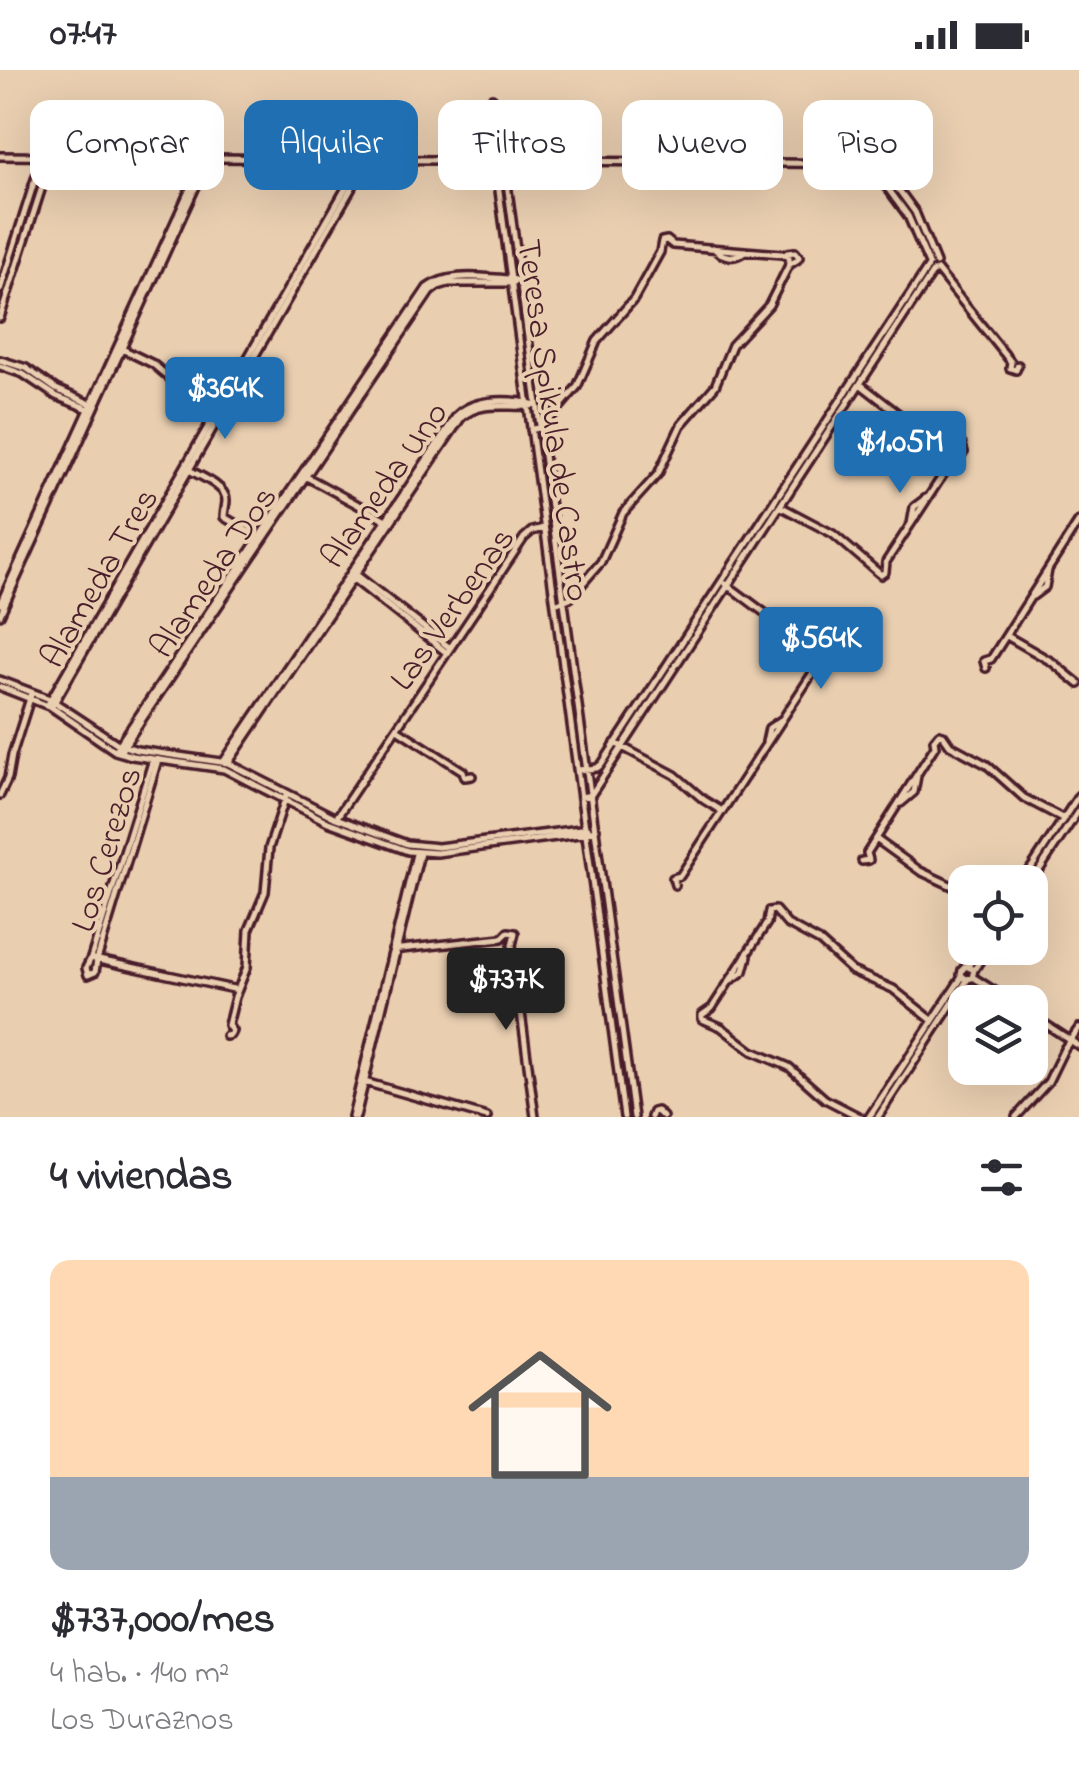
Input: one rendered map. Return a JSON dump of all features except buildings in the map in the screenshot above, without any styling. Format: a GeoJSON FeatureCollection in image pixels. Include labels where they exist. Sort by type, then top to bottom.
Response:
{"type":"FeatureCollection","features":[{"type":"Feature","properties":{"kind":"street"},"geometry":{"type":"LineString","coordinates":[[0,156],[30,157]]}},
{"type":"Feature","properties":{"kind":"street"},"geometry":{"type":"LineString","coordinates":[[602,162],[881,166],[915,212],[933,267],[1011,362]]}},
{"type":"Feature","properties":{"kind":"street"},"geometry":{"type":"LineString","coordinates":[[0,290],[32,190]]}},
{"type":"Feature","properties":{"kind":"street"},"geometry":{"type":"LineString","coordinates":[[0,318],[41,190]]}},
{"type":"Feature","properties":{"kind":"street"},"geometry":{"type":"LineString","coordinates":[[0,604],[192,190]]}},
{"type":"Feature","properties":{"kind":"street","name":"Alameda Tres"},"geometry":{"type":"LineString","coordinates":[[51,703],[348,190]]}},
{"type":"Feature","properties":{"kind":"street","name":"Teresa Spikula de Castro"},"geometry":{"type":"LineString","coordinates":[[498,190],[624,1117]]}},
{"type":"Feature","properties":{"kind":"street","name":"Teresa Spikula de Castro"},"geometry":{"type":"LineString","coordinates":[[508,190],[634,1117]]}},
{"type":"Feature","properties":{"kind":"street"},"geometry":{"type":"LineString","coordinates":[[531,430],[540,427],[577,387],[598,342],[632,303],[662,241],[713,248],[731,257],[745,251],[785,254],[790,258],[769,305],[732,345],[712,391],[678,428],[658,474],[623,513],[601,562],[564,602],[555,604]]}},
{"type":"Feature","properties":{"kind":"street"},"geometry":{"type":"LineString","coordinates":[[581,797],[591,795],[853,379],[933,267]]}},
{"type":"Feature","properties":{"kind":"street"},"geometry":{"type":"LineString","coordinates":[[776,504],[860,384],[933,267]]}},
{"type":"Feature","properties":{"kind":"street","name":"Alameda Dos"},"geometry":{"type":"LineString","coordinates":[[119,748],[430,286],[449,278],[520,281]]}},
{"type":"Feature","properties":{"kind":"street"},"geometry":{"type":"LineString","coordinates":[[120,348],[153,364],[186,392],[220,410]]}},
{"type":"Feature","properties":{"kind":"street"},"geometry":{"type":"LineString","coordinates":[[0,363],[52,393],[92,408]]}},
{"type":"Feature","properties":{"kind":"street"},"geometry":{"type":"LineString","coordinates":[[776,504],[833,534],[881,576],[911,524],[914,507],[929,496],[954,458],[962,454],[962,445],[951,444],[904,419],[853,379]]}},
{"type":"Feature","properties":{"kind":"street","name":"Alameda Uno"},"geometry":{"type":"LineString","coordinates":[[224,765],[456,415],[482,402],[537,404]]}},
{"type":"Feature","properties":{"kind":"street"},"geometry":{"type":"LineString","coordinates":[[0,615],[92,408]]}},
{"type":"Feature","properties":{"kind":"street"},"geometry":{"type":"LineString","coordinates":[[186,468],[224,492],[226,518],[260,539]]}},
{"type":"Feature","properties":{"kind":"street"},"geometry":{"type":"LineString","coordinates":[[303,475],[388,521]]}},
{"type":"Feature","properties":{"kind":"street"},"geometry":{"type":"LineString","coordinates":[[991,659],[1030,598],[1045,588],[1048,570],[1076,532],[1079,521]]}},
{"type":"Feature","properties":{"kind":"street","name":"Las Verbenas"},"geometry":{"type":"LineString","coordinates":[[334,821],[524,538],[532,531],[553,527]]}},
{"type":"Feature","properties":{"kind":"street"},"geometry":{"type":"LineString","coordinates":[[352,575],[449,650]]}},
{"type":"Feature","properties":{"kind":"street"},"geometry":{"type":"LineString","coordinates":[[680,876],[766,745],[769,728],[783,720],[829,648],[776,622],[724,584]]}},
{"type":"Feature","properties":{"kind":"street"},"geometry":{"type":"LineString","coordinates":[[578,770],[600,766],[724,584]]}},
{"type":"Feature","properties":{"kind":"street"},"geometry":{"type":"LineString","coordinates":[[1006,636],[1052,662],[1079,684]]}},
{"type":"Feature","properties":{"kind":"street"},"geometry":{"type":"LineString","coordinates":[[0,684],[51,703],[119,748],[224,765],[334,821],[419,850],[596,829]]}},
{"type":"Feature","properties":{"kind":"street"},"geometry":{"type":"LineString","coordinates":[[0,795],[30,695]]}},
{"type":"Feature","properties":{"kind":"street","name":"Las Verbenas"},"geometry":{"type":"LineString","coordinates":[[397,729],[464,770]]}},
{"type":"Feature","properties":{"kind":"street"},"geometry":{"type":"LineString","coordinates":[[868,852],[898,804],[914,792],[918,773],[939,734],[948,744],[987,765],[1024,798],[1064,819]]}},
{"type":"Feature","properties":{"kind":"street"},"geometry":{"type":"LineString","coordinates":[[615,742],[675,775],[722,811]]}},
{"type":"Feature","properties":{"kind":"street"},"geometry":{"type":"LineString","coordinates":[[935,746],[948,744]]}},
{"type":"Feature","properties":{"kind":"street","name":"Los Cerezos"},"geometry":{"type":"LineString","coordinates":[[157,755],[93,962],[238,990]]}},
{"type":"Feature","properties":{"kind":"street"},"geometry":{"type":"LineString","coordinates":[[228,1026],[246,967],[248,930],[266,892],[269,848],[286,796]]}},
{"type":"Feature","properties":{"kind":"street"},"geometry":{"type":"LineString","coordinates":[[1033,865],[1079,796]]}},
{"type":"Feature","properties":{"kind":"street"},"geometry":{"type":"LineString","coordinates":[[1043,865],[1079,810]]}},
{"type":"Feature","properties":{"kind":"street"},"geometry":{"type":"LineString","coordinates":[[876,839],[920,871],[948,884]]}},
{"type":"Feature","properties":{"kind":"street"},"geometry":{"type":"LineString","coordinates":[[354,1117],[419,850]]}},
{"type":"Feature","properties":{"kind":"street"},"geometry":{"type":"LineString","coordinates":[[860,1117],[825,1099],[789,1067],[746,1048],[714,1022],[702,1018],[730,980],[744,970],[771,909],[820,942],[852,971],[893,989],[932,1020]]}},
{"type":"Feature","properties":{"kind":"street"},"geometry":{"type":"LineString","coordinates":[[767,924],[782,920]]}},
{"type":"Feature","properties":{"kind":"street"},"geometry":{"type":"LineString","coordinates":[[394,950],[502,938],[507,932],[514,932],[512,945],[534,1117]]}},
{"type":"Feature","properties":{"kind":"street"},"geometry":{"type":"LineString","coordinates":[[878,1117],[973,965]]}},
{"type":"Feature","properties":{"kind":"street"},"geometry":{"type":"LineString","coordinates":[[868,1117],[932,1020],[976,965]]}},
{"type":"Feature","properties":{"kind":"street"},"geometry":{"type":"LineString","coordinates":[[969,974],[986,985]]}},
{"type":"Feature","properties":{"kind":"street"},"geometry":{"type":"LineString","coordinates":[[608,1001],[618,1000]]}},
{"type":"Feature","properties":{"kind":"street"},"geometry":{"type":"LineString","coordinates":[[1048,1026],[1079,1046]]}},
{"type":"Feature","properties":{"kind":"street"},"geometry":{"type":"LineString","coordinates":[[1016,1117],[1044,1088],[1079,1028]]}},
{"type":"Feature","properties":{"kind":"street"},"geometry":{"type":"LineString","coordinates":[[361,1081],[488,1117]]}},
{"type":"Feature","properties":{"kind":"street"},"geometry":{"type":"LineString","coordinates":[[650,1117],[657,1110],[663,1117]]}}]}
